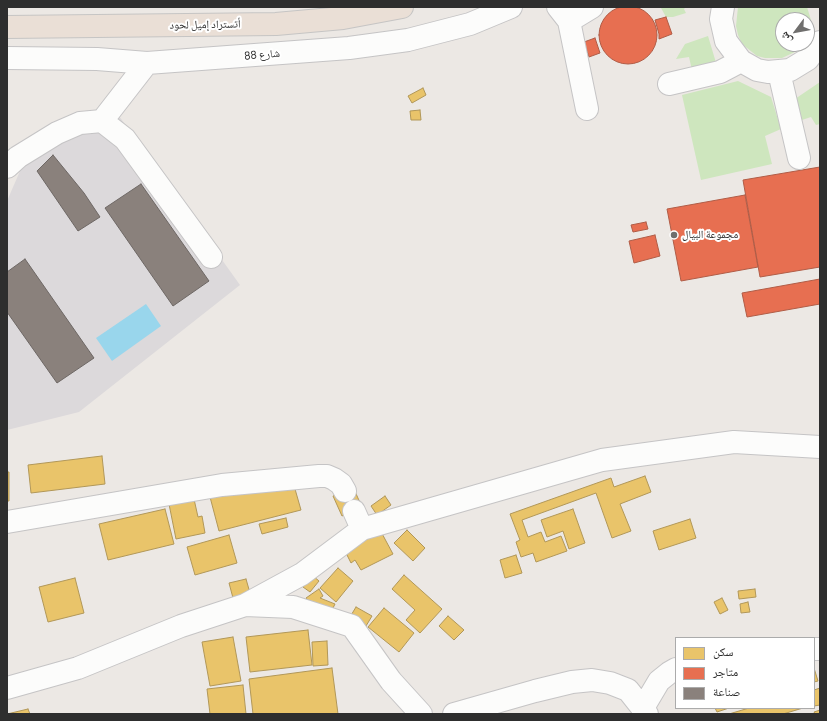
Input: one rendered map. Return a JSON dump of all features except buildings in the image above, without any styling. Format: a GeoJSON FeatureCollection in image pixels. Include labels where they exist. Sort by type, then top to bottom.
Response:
{"type":"FeatureCollection","features":[{"type":"Feature","properties":{"kind":"highway","name":"أتستراد إميل لحود"},"geometry":{"type":"LineString","coordinates":[[7,27],[276,24],[343,18],[402,7]]}},
{"type":"Feature","properties":{"kind":"street","name":"شارع 88"},"geometry":{"type":"LineString","coordinates":[[7,58],[97,59],[147,63],[348,48],[408,40],[470,24],[511,7]]}},
{"type":"Feature","properties":{"kind":"street"},"geometry":{"type":"LineString","coordinates":[[587,109],[564,14],[592,7]]}},
{"type":"Feature","properties":{"kind":"street"},"geometry":{"type":"LineString","coordinates":[[723,7],[722,19],[726,41],[741,61],[757,70],[779,72],[799,65],[818,48]]}},
{"type":"Feature","properties":{"kind":"street"},"geometry":{"type":"LineString","coordinates":[[669,84],[720,72],[741,61]]}},
{"type":"Feature","properties":{"kind":"street"},"geometry":{"type":"LineString","coordinates":[[102,121],[147,63]]}},
{"type":"Feature","properties":{"kind":"street"},"geometry":{"type":"LineString","coordinates":[[779,72],[799,158]]}},
{"type":"Feature","properties":{"kind":"street"},"geometry":{"type":"LineString","coordinates":[[7,167],[18,157],[57,133],[80,123],[102,121],[125,139],[211,256]]}},
{"type":"Feature","properties":{"kind":"street"},"geometry":{"type":"LineString","coordinates":[[7,688],[78,668],[182,626],[245,605],[302,574],[358,520],[602,460],[734,442],[820,447]]}},
{"type":"Feature","properties":{"kind":"street"},"geometry":{"type":"LineString","coordinates":[[7,522],[222,485],[319,476],[327,476],[334,479],[341,484],[345,491]]}},
{"type":"Feature","properties":{"kind":"street"},"geometry":{"type":"LineString","coordinates":[[245,605],[293,607],[352,626],[391,681],[421,714]]}},
{"type":"Feature","properties":{"kind":"street"},"geometry":{"type":"LineString","coordinates":[[454,714],[535,691],[572,682],[592,680],[610,683],[628,690],[645,711],[659,681],[675,670]]}},
{"type":"Feature","properties":{"kind":"shaded area"},"geometry":{"type":"Polygon","coordinates":[[[109,102],[240,285],[79,412],[7,430],[7,201],[30,148],[109,102]]]}},
{"type":"Feature","properties":{"kind":"green space"},"geometry":{"type":"Polygon","coordinates":[[[651,7],[686,7],[684,9],[686,13],[673,17],[666,17],[661,8],[651,7]]]}},
{"type":"Feature","properties":{"kind":"green space"},"geometry":{"type":"Polygon","coordinates":[[[738,7],[807,7],[809,12],[775,12],[775,52],[795,52],[782,58],[765,58],[757,56],[742,44],[736,26],[738,7]]]}},
{"type":"Feature","properties":{"kind":"green space"},"geometry":{"type":"Polygon","coordinates":[[[708,36],[717,66],[692,70],[689,57],[676,59],[685,44],[708,36]]]}},
{"type":"Feature","properties":{"kind":"green space"},"geometry":{"type":"Polygon","coordinates":[[[738,81],[771,97],[781,129],[765,136],[772,164],[701,180],[682,95],[738,81]]]}},
{"type":"Feature","properties":{"kind":"green space"},"geometry":{"type":"Polygon","coordinates":[[[820,82],[820,124],[816,125],[811,117],[796,122],[792,101],[820,82]]]}},
{"type":"Feature","properties":{"kind":"water"},"geometry":{"type":"Polygon","coordinates":[[[146,304],[161,326],[112,361],[96,338],[146,304]]]}},
{"type":"Feature","properties":{"kind":"place","name":"مجموعة البيال"},"geometry":{"type":"Point","coordinates":[674,235]}}]}
